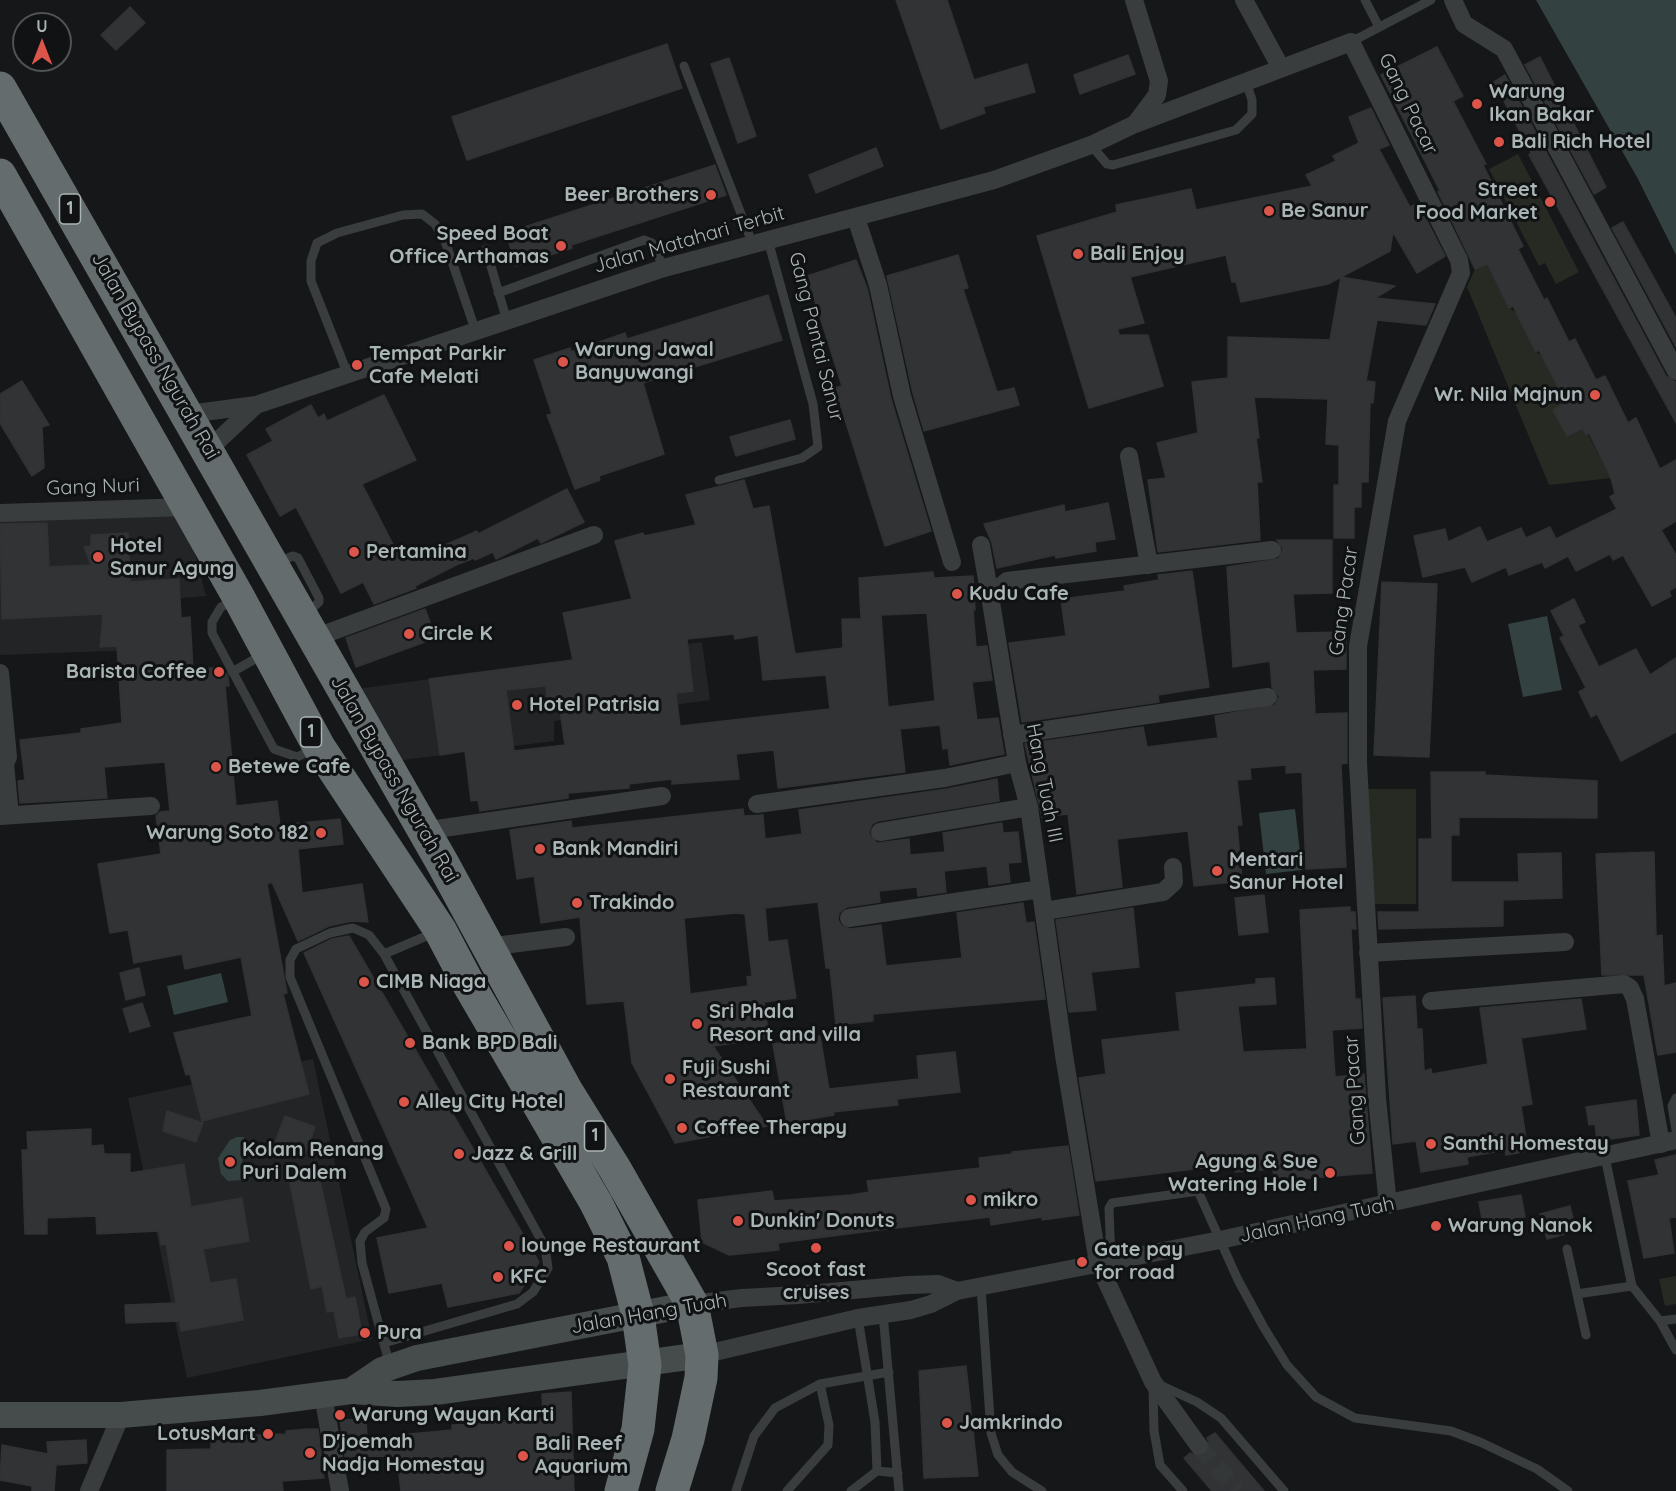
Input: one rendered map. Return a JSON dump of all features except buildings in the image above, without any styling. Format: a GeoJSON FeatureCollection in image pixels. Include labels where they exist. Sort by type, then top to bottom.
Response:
{"type":"FeatureCollection","features":[{"type":"Feature","properties":{"kind":"highway","name":"Jalan Bypass Ngurah Rai"},"geometry":{"type":"LineString","coordinates":[[0,88],[273,563],[566,1090],[615,1168],[692,1305],[702,1355],[699,1391],[672,1491]]}},
{"type":"Feature","properties":{"kind":"highway","name":"Jalan Bypass Ngurah Rai"},"geometry":{"type":"LineString","coordinates":[[0,175],[239,598],[319,747],[441,930],[469,985],[596,1203],[623,1257],[638,1315],[645,1365],[638,1429],[621,1491]]}},
{"type":"Feature","properties":{"kind":"highway"},"geometry":{"type":"LineString","coordinates":[[156,452],[197,430]]}},
{"type":"Feature","properties":{"kind":"highway"},"geometry":{"type":"LineString","coordinates":[[469,985],[492,957]]}},
{"type":"Feature","properties":{"kind":"main road","name":"Jalan Hang Tuah"},"geometry":{"type":"LineString","coordinates":[[351,1391],[387,1355],[452,1350],[692,1305]]}},
{"type":"Feature","properties":{"kind":"main road","name":"Jalan Hang Tuah"},"geometry":{"type":"LineString","coordinates":[[0,1415],[121,1415],[351,1391],[397,1394],[435,1392],[645,1365],[702,1355]]}},
{"type":"Feature","properties":{"kind":"street","name":"Jalan Matahari Terbit"},"geometry":{"type":"LineString","coordinates":[[1134,0],[1159,81],[1157,95],[1135,124]]}},
{"type":"Feature","properties":{"kind":"street"},"geometry":{"type":"LineString","coordinates":[[1244,0],[1281,68]]}},
{"type":"Feature","properties":{"kind":"street"},"geometry":{"type":"LineString","coordinates":[[1453,0],[1464,24],[1504,49],[1676,371]]}},
{"type":"Feature","properties":{"kind":"street","name":"Jalan Matahari Terbit"},"geometry":{"type":"LineString","coordinates":[[197,430],[256,405],[664,268],[994,180],[1091,145],[1135,124],[1351,42]]}},
{"type":"Feature","properties":{"kind":"street","name":"Gang Pacar"},"geometry":{"type":"LineString","coordinates":[[1351,42],[1459,260],[1461,273],[1397,421],[1358,646],[1358,763],[1368,953],[1388,1205]]}},
{"type":"Feature","properties":{"kind":"street"},"geometry":{"type":"LineString","coordinates":[[856,218],[878,285],[902,396],[952,562]]}},
{"type":"Feature","properties":{"kind":"street","name":"Jalan Matahari Terbit"},"geometry":{"type":"LineString","coordinates":[[197,430],[256,405]]}},
{"type":"Feature","properties":{"kind":"street"},"geometry":{"type":"LineString","coordinates":[[1129,456],[1149,565]]}},
{"type":"Feature","properties":{"kind":"street","name":"Gang Nuri"},"geometry":{"type":"LineString","coordinates":[[0,513],[188,507]]}},
{"type":"Feature","properties":{"kind":"street"},"geometry":{"type":"LineString","coordinates":[[308,628],[594,535]]}},
{"type":"Feature","properties":{"kind":"street","name":"Hang Tuah III"},"geometry":{"type":"LineString","coordinates":[[981,545],[1017,763],[1029,807],[1064,1055],[1104,1262],[1153,1382],[1199,1446]]}},
{"type":"Feature","properties":{"kind":"street"},"geometry":{"type":"LineString","coordinates":[[991,602],[993,593],[1007,581],[1272,550]]}},
{"type":"Feature","properties":{"kind":"street"},"geometry":{"type":"LineString","coordinates":[[0,673],[8,757],[3,764],[5,815],[151,806]]}},
{"type":"Feature","properties":{"kind":"street"},"geometry":{"type":"LineString","coordinates":[[1012,735],[1268,697]]}},
{"type":"Feature","properties":{"kind":"street"},"geometry":{"type":"LineString","coordinates":[[757,804],[945,778],[1017,763]]}},
{"type":"Feature","properties":{"kind":"street"},"geometry":{"type":"LineString","coordinates":[[423,831],[662,796]]}},
{"type":"Feature","properties":{"kind":"street"},"geometry":{"type":"LineString","coordinates":[[880,832],[1029,807]]}},
{"type":"Feature","properties":{"kind":"street"},"geometry":{"type":"LineString","coordinates":[[1044,911],[1163,892],[1174,882],[1173,867]]}},
{"type":"Feature","properties":{"kind":"street"},"geometry":{"type":"LineString","coordinates":[[849,918],[1041,889]]}},
{"type":"Feature","properties":{"kind":"street"},"geometry":{"type":"LineString","coordinates":[[492,957],[566,937]]}},
{"type":"Feature","properties":{"kind":"street"},"geometry":{"type":"LineString","coordinates":[[1368,953],[1565,942]]}},
{"type":"Feature","properties":{"kind":"street"},"geometry":{"type":"LineString","coordinates":[[1431,1001],[1553,988],[1624,984],[1630,988],[1635,999],[1668,1142]]}},
{"type":"Feature","properties":{"kind":"street","name":"Jalan Hang Tuah"},"geometry":{"type":"LineString","coordinates":[[702,1355],[858,1318],[931,1304],[957,1291],[1388,1205],[1668,1142]]}},
{"type":"Feature","properties":{"kind":"street","name":"Jalan Hang Tuah"},"geometry":{"type":"LineString","coordinates":[[692,1305],[742,1298],[798,1296],[915,1284],[938,1284],[957,1291]]}},
{"type":"Feature","properties":{"kind":"street"},"geometry":{"type":"LineString","coordinates":[[323,1395],[340,1491]]}},
{"type":"Feature","properties":{"kind":"street"},"geometry":{"type":"LineString","coordinates":[[89,1491],[121,1415]]}},
{"type":"Feature","properties":{"kind":"lane"},"geometry":{"type":"LineString","coordinates":[[1365,0],[1379,27]]}},
{"type":"Feature","properties":{"kind":"lane"},"geometry":{"type":"LineString","coordinates":[[1351,42],[1428,1]]}},
{"type":"Feature","properties":{"kind":"lane"},"geometry":{"type":"LineString","coordinates":[[684,66],[728,174],[761,242]]}},
{"type":"Feature","properties":{"kind":"lane"},"geometry":{"type":"LineString","coordinates":[[1091,145],[1107,164],[1113,165],[1236,130],[1251,114],[1252,100],[1246,82]]}},
{"type":"Feature","properties":{"kind":"lane"},"geometry":{"type":"LineString","coordinates":[[348,375],[311,281],[311,261],[317,243],[337,233],[403,215],[422,214],[435,224],[445,241],[476,332]]}},
{"type":"Feature","properties":{"kind":"lane"},"geometry":{"type":"LineString","coordinates":[[498,293],[644,240],[652,243],[664,268]]}},
{"type":"Feature","properties":{"kind":"lane","name":"Gang Pantai Sanur"},"geometry":{"type":"LineString","coordinates":[[718,480],[802,458],[818,447],[813,404],[761,242]]}},
{"type":"Feature","properties":{"kind":"lane"},"geometry":{"type":"LineString","coordinates":[[486,249],[507,321]]}},
{"type":"Feature","properties":{"kind":"lane"},"geometry":{"type":"LineString","coordinates":[[239,598],[221,607],[212,622],[213,633],[232,672],[274,749],[297,757],[319,747]]}},
{"type":"Feature","properties":{"kind":"lane"},"geometry":{"type":"LineString","coordinates":[[232,672],[269,652]]}},
{"type":"Feature","properties":{"kind":"lane"},"geometry":{"type":"LineString","coordinates":[[353,928],[369,934],[384,954],[545,1247],[549,1268],[533,1293],[517,1304],[387,1355],[362,1263],[360,1241],[365,1232],[384,1218],[386,1209],[290,977],[290,960],[296,949],[309,941],[353,928]]}},
{"type":"Feature","properties":{"kind":"lane"},"geometry":{"type":"LineString","coordinates":[[384,954],[441,930]]}},
{"type":"Feature","properties":{"kind":"lane"},"geometry":{"type":"LineString","coordinates":[[1676,1098],[1672,1106],[1676,1130]]}},
{"type":"Feature","properties":{"kind":"lane"},"geometry":{"type":"LineString","coordinates":[[1605,1157],[1632,1286],[1660,1321],[1676,1350]]}},
{"type":"Feature","properties":{"kind":"lane"},"geometry":{"type":"LineString","coordinates":[[1104,1262],[1109,1208],[1112,1203],[1198,1191],[1238,1280],[1287,1365],[1316,1397],[1355,1418],[1380,1423],[1427,1426],[1471,1438],[1537,1469],[1568,1491]]}},
{"type":"Feature","properties":{"kind":"lane"},"geometry":{"type":"LineString","coordinates":[[1567,1249],[1586,1335]]}},
{"type":"Feature","properties":{"kind":"lane"},"geometry":{"type":"LineString","coordinates":[[1577,1294],[1632,1286]]}},
{"type":"Feature","properties":{"kind":"lane"},"geometry":{"type":"LineString","coordinates":[[981,1287],[991,1433],[999,1455],[1012,1472],[1042,1491]]}},
{"type":"Feature","properties":{"kind":"lane"},"geometry":{"type":"LineString","coordinates":[[883,1314],[899,1491]]}},
{"type":"Feature","properties":{"kind":"lane"},"geometry":{"type":"LineString","coordinates":[[858,1318],[869,1374],[875,1422],[877,1470]]}},
{"type":"Feature","properties":{"kind":"lane"},"geometry":{"type":"LineString","coordinates":[[1660,1321],[1676,1319]]}},
{"type":"Feature","properties":{"kind":"lane"},"geometry":{"type":"LineString","coordinates":[[736,1491],[754,1436],[763,1420],[775,1408],[820,1384],[889,1372]]}},
{"type":"Feature","properties":{"kind":"lane"},"geometry":{"type":"LineString","coordinates":[[1183,1491],[1160,1465],[1154,1431],[1153,1382],[1197,1402],[1221,1418],[1284,1491]]}},
{"type":"Feature","properties":{"kind":"lane"},"geometry":{"type":"LineString","coordinates":[[787,1491],[814,1464],[828,1445],[829,1425],[820,1384]]}},
{"type":"Feature","properties":{"kind":"lane"},"geometry":{"type":"LineString","coordinates":[[851,1491],[877,1470],[898,1473]]}},
{"type":"Feature","properties":{"kind":"shaded area"},"geometry":{"type":"Polygon","coordinates":[[[1536,0],[1676,0],[1676,255],[1638,179],[1536,0]]]}},
{"type":"Feature","properties":{"kind":"shaded area"},"geometry":{"type":"Polygon","coordinates":[[[1518,154],[1579,272],[1556,284],[1545,263],[1539,266],[1489,169],[1518,154]]]}},
{"type":"Feature","properties":{"kind":"shaded area"},"geometry":{"type":"Polygon","coordinates":[[[1486,264],[1509,308],[1517,313],[1536,352],[1542,355],[1561,394],[1567,395],[1611,478],[1549,485],[1467,287],[1475,269],[1486,264]]]}},
{"type":"Feature","properties":{"kind":"shaded area","name":"Hotel Sanur Agung"},"geometry":{"type":"Polygon","coordinates":[[[183,507],[206,596],[134,602],[136,650],[0,655],[0,518],[183,507]]]}},
{"type":"Feature","properties":{"kind":"shaded area"},"geometry":{"type":"Polygon","coordinates":[[[1547,616],[1562,690],[1523,697],[1508,624],[1547,616]]]}},
{"type":"Feature","properties":{"kind":"shaded area","name":"Hotel Patrisia"},"geometry":{"type":"Polygon","coordinates":[[[702,642],[710,700],[554,721],[554,741],[395,761],[357,689],[702,642]]]}},
{"type":"Feature","properties":{"kind":"shaded area"},"geometry":{"type":"Polygon","coordinates":[[[1365,789],[1416,789],[1416,904],[1366,904],[1365,789]]]}},
{"type":"Feature","properties":{"kind":"shaded area"},"geometry":{"type":"Polygon","coordinates":[[[1295,809],[1302,870],[1266,874],[1259,813],[1295,809]]]}},
{"type":"Feature","properties":{"kind":"shaded area"},"geometry":{"type":"Polygon","coordinates":[[[221,973],[228,1002],[174,1015],[167,986],[221,973]]]}},
{"type":"Feature","properties":{"kind":"shaded area"},"geometry":{"type":"Polygon","coordinates":[[[313,1059],[372,1339],[187,1378],[128,1098],[313,1059]]]}},
{"type":"Feature","properties":{"kind":"shaded area","name":"Kolam Renang Puri Dalem"},"geometry":{"type":"Polygon","coordinates":[[[244,1137],[242,1165],[248,1175],[244,1180],[228,1181],[221,1174],[218,1158],[230,1140],[244,1137]]]}},
{"type":"Feature","properties":{"kind":"shaded area"},"geometry":{"type":"Polygon","coordinates":[[[1676,1276],[1676,1304],[1665,1306],[1659,1279],[1676,1276]]]}},
{"type":"Feature","properties":{"kind":"tunnel"},"geometry":{"type":"LineString","coordinates":[[1199,1446],[1237,1491]]}},
{"type":"Feature","properties":{"kind":"place","name":"Warung Ikan Bakar"},"geometry":{"type":"Point","coordinates":[1477,104]}},
{"type":"Feature","properties":{"kind":"place","name":"Bali Rich Hotel"},"geometry":{"type":"Point","coordinates":[1499,142]}},
{"type":"Feature","properties":{"kind":"place","name":"Beer Brothers"},"geometry":{"type":"Point","coordinates":[711,195]}},
{"type":"Feature","properties":{"kind":"place","name":"Street Food Market"},"geometry":{"type":"Point","coordinates":[1550,202]}},
{"type":"Feature","properties":{"kind":"place","name":"Be Sanur"},"geometry":{"type":"Point","coordinates":[1269,211]}},
{"type":"Feature","properties":{"kind":"place","name":"Speed Boat Office Arthamas"},"geometry":{"type":"Point","coordinates":[561,246]}},
{"type":"Feature","properties":{"kind":"place","name":"Bali Enjoy"},"geometry":{"type":"Point","coordinates":[1078,254]}},
{"type":"Feature","properties":{"kind":"place","name":"Warung Jawal Banyuwangi"},"geometry":{"type":"Point","coordinates":[563,362]}},
{"type":"Feature","properties":{"kind":"place","name":"Tempat Parkir Cafe Melati"},"geometry":{"type":"Point","coordinates":[357,365]}},
{"type":"Feature","properties":{"kind":"place","name":"Wr. Nila Majnun"},"geometry":{"type":"Point","coordinates":[1595,395]}},
{"type":"Feature","properties":{"kind":"place","name":"Pertamina"},"geometry":{"type":"Point","coordinates":[354,552]}},
{"type":"Feature","properties":{"kind":"place","name":"Hotel Sanur Agung"},"geometry":{"type":"Point","coordinates":[98,557]}},
{"type":"Feature","properties":{"kind":"place","name":"Kudu Cafe"},"geometry":{"type":"Point","coordinates":[957,594]}},
{"type":"Feature","properties":{"kind":"place","name":"Circle K"},"geometry":{"type":"Point","coordinates":[409,634]}},
{"type":"Feature","properties":{"kind":"place","name":"Barista Coffee"},"geometry":{"type":"Point","coordinates":[219,672]}},
{"type":"Feature","properties":{"kind":"place","name":"Hotel Patrisia"},"geometry":{"type":"Point","coordinates":[517,705]}},
{"type":"Feature","properties":{"kind":"place","name":"Betewe Cafe"},"geometry":{"type":"Point","coordinates":[216,767]}},
{"type":"Feature","properties":{"kind":"place","name":"Warung Soto 182"},"geometry":{"type":"Point","coordinates":[321,833]}},
{"type":"Feature","properties":{"kind":"place","name":"Bank Mandiri"},"geometry":{"type":"Point","coordinates":[540,849]}},
{"type":"Feature","properties":{"kind":"place","name":"Mentari Sanur Hotel"},"geometry":{"type":"Point","coordinates":[1217,871]}},
{"type":"Feature","properties":{"kind":"place","name":"Trakindo"},"geometry":{"type":"Point","coordinates":[577,903]}},
{"type":"Feature","properties":{"kind":"place","name":"CIMB Niaga"},"geometry":{"type":"Point","coordinates":[364,982]}},
{"type":"Feature","properties":{"kind":"place","name":"Sri Phala Resort and villa"},"geometry":{"type":"Point","coordinates":[697,1024]}},
{"type":"Feature","properties":{"kind":"place","name":"Bank BPD Bali"},"geometry":{"type":"Point","coordinates":[410,1043]}},
{"type":"Feature","properties":{"kind":"place","name":"Fuji Sushi Restaurant"},"geometry":{"type":"Point","coordinates":[670,1079]}},
{"type":"Feature","properties":{"kind":"place","name":"Alley City Hotel"},"geometry":{"type":"Point","coordinates":[404,1102]}},
{"type":"Feature","properties":{"kind":"place","name":"Coffee Therapy"},"geometry":{"type":"Point","coordinates":[682,1128]}},
{"type":"Feature","properties":{"kind":"place","name":"Santhi Homestay"},"geometry":{"type":"Point","coordinates":[1431,1144]}},
{"type":"Feature","properties":{"kind":"place","name":"Jazz & Grill"},"geometry":{"type":"Point","coordinates":[459,1154]}},
{"type":"Feature","properties":{"kind":"place","name":"Kolam Renang Puri Dalem"},"geometry":{"type":"Point","coordinates":[230,1162]}},
{"type":"Feature","properties":{"kind":"place","name":"Agung & Sue Watering Hole I"},"geometry":{"type":"Point","coordinates":[1330,1173]}},
{"type":"Feature","properties":{"kind":"place","name":"mikro"},"geometry":{"type":"Point","coordinates":[971,1200]}},
{"type":"Feature","properties":{"kind":"place","name":"Dunkin' Donuts"},"geometry":{"type":"Point","coordinates":[738,1221]}},
{"type":"Feature","properties":{"kind":"place","name":"Warung Nanok"},"geometry":{"type":"Point","coordinates":[1436,1226]}},
{"type":"Feature","properties":{"kind":"place","name":"lounge Restaurant"},"geometry":{"type":"Point","coordinates":[509,1246]}},
{"type":"Feature","properties":{"kind":"place","name":"Scoot fast cruises"},"geometry":{"type":"Point","coordinates":[816,1248]}},
{"type":"Feature","properties":{"kind":"place","name":"Gate pay for road"},"geometry":{"type":"Point","coordinates":[1082,1262]}},
{"type":"Feature","properties":{"kind":"place","name":"KFC"},"geometry":{"type":"Point","coordinates":[498,1277]}},
{"type":"Feature","properties":{"kind":"place","name":"Pura"},"geometry":{"type":"Point","coordinates":[365,1333]}},
{"type":"Feature","properties":{"kind":"place","name":"Warung Wayan Karti"},"geometry":{"type":"Point","coordinates":[340,1415]}},
{"type":"Feature","properties":{"kind":"place","name":"Jamkrindo"},"geometry":{"type":"Point","coordinates":[947,1423]}},
{"type":"Feature","properties":{"kind":"place","name":"LotusMart"},"geometry":{"type":"Point","coordinates":[268,1434]}},
{"type":"Feature","properties":{"kind":"place","name":"D'joemah Nadja Homestay"},"geometry":{"type":"Point","coordinates":[310,1453]}},
{"type":"Feature","properties":{"kind":"place","name":"Bali Reef Aquarium"},"geometry":{"type":"Point","coordinates":[523,1456]}}]}
